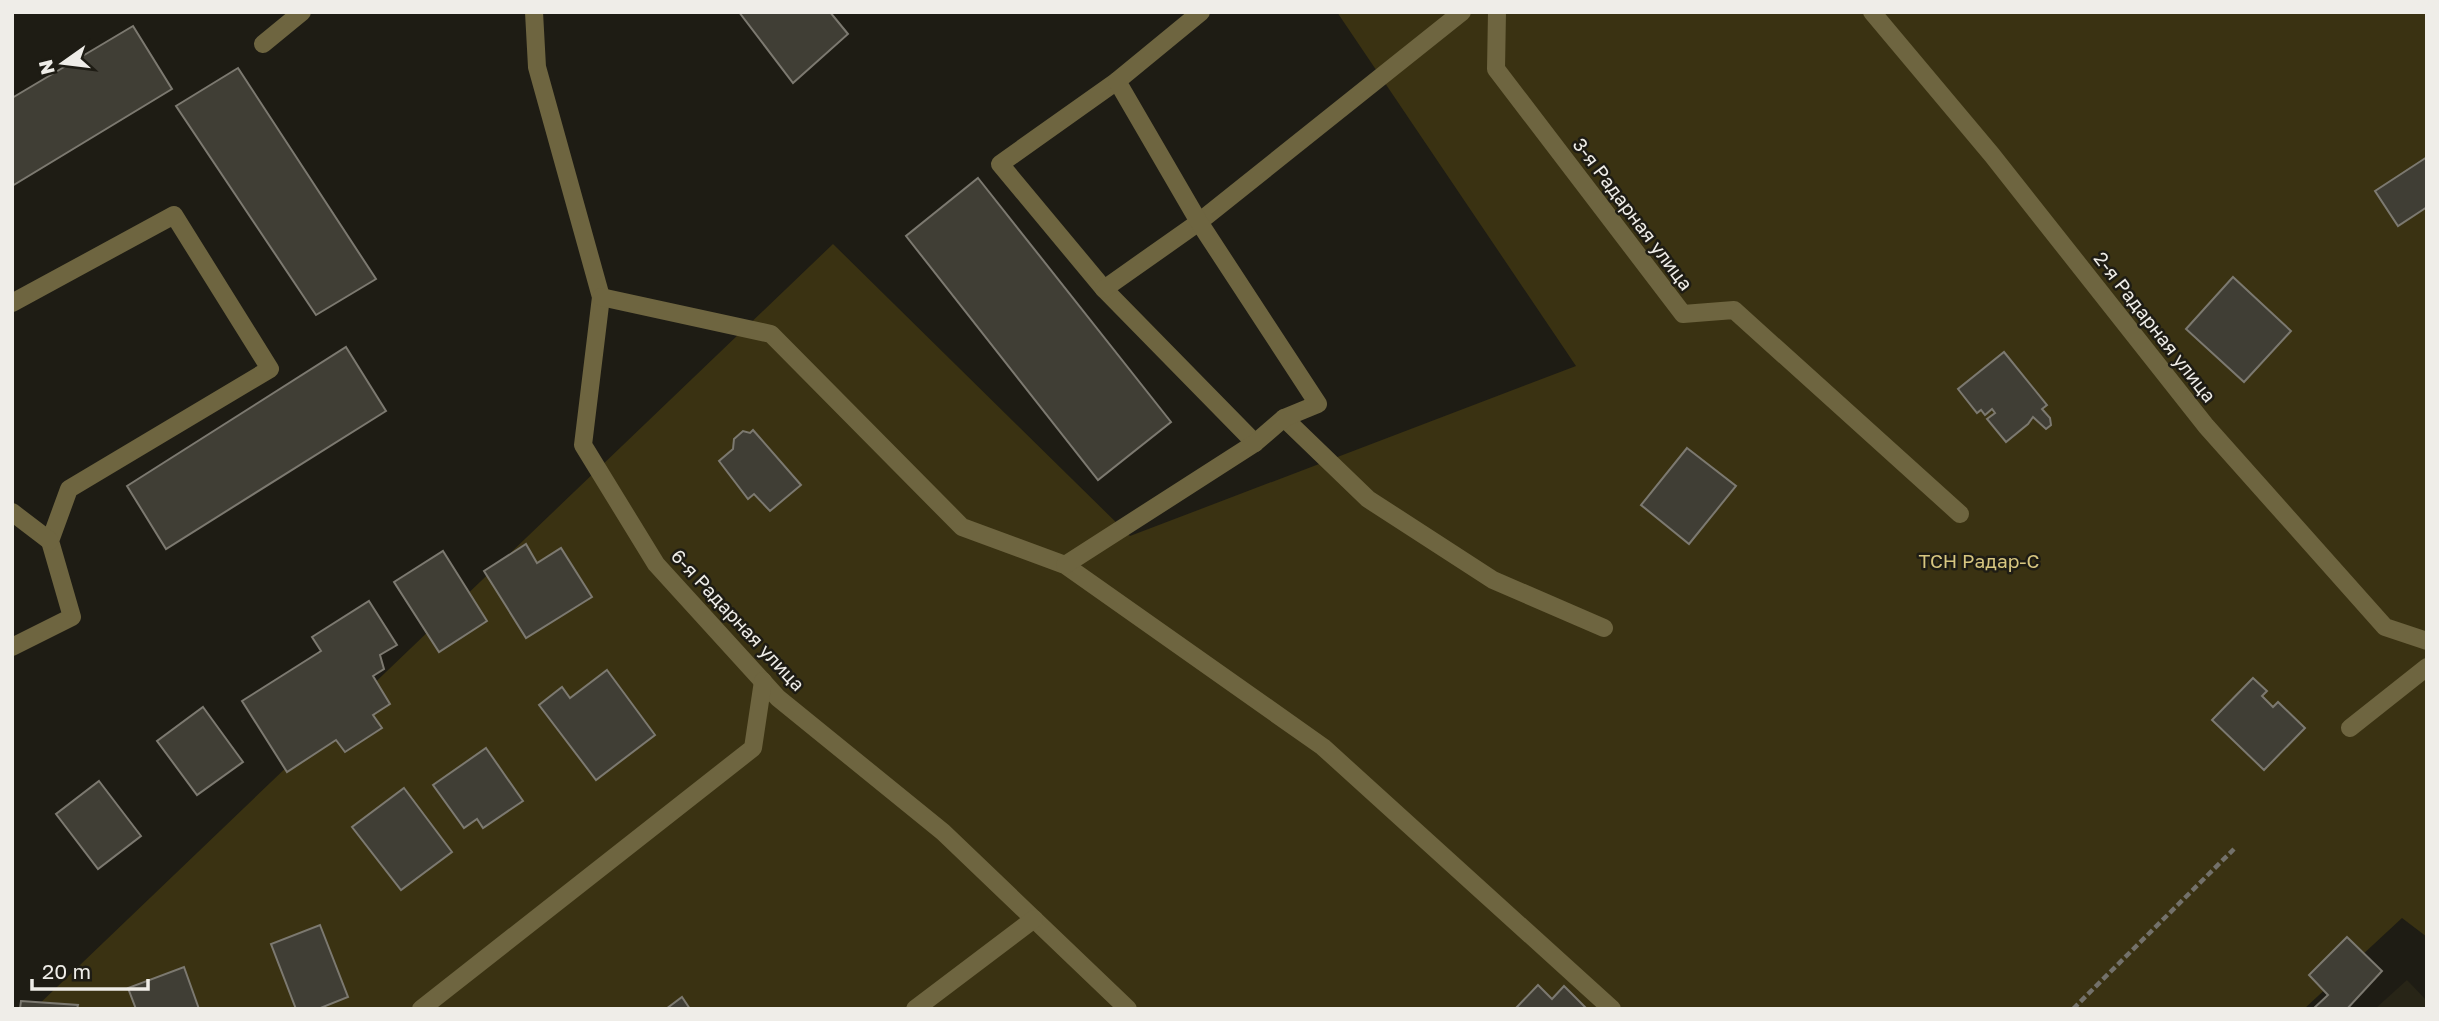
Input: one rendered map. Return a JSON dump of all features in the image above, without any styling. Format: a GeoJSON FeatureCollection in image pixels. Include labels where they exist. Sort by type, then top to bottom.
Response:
{"type":"FeatureCollection","features":[{"type":"Feature","properties":{"kind":"street"},"geometry":{"type":"LineString","coordinates":[[263,44],[302,12]]}},
{"type":"Feature","properties":{"kind":"street"},"geometry":{"type":"LineString","coordinates":[[534,12],[537,67],[601,297],[771,334],[962,527],[1065,565],[1324,747],[1612,1009]]}},
{"type":"Feature","properties":{"kind":"street"},"geometry":{"type":"LineString","coordinates":[[1201,12],[1116,81],[1000,164],[1104,289],[1255,443]]}},
{"type":"Feature","properties":{"kind":"street"},"geometry":{"type":"LineString","coordinates":[[1104,289],[1199,222],[1462,12]]}},
{"type":"Feature","properties":{"kind":"street","name":"3-я Радарная улица"},"geometry":{"type":"LineString","coordinates":[[1497,12],[1496,69],[1683,314],[1734,310],[1960,514]]}},
{"type":"Feature","properties":{"kind":"street","name":"2-я Радарная улица"},"geometry":{"type":"LineString","coordinates":[[1872,12],[1992,156],[2206,426],[2385,627],[2427,641]]}},
{"type":"Feature","properties":{"kind":"street"},"geometry":{"type":"LineString","coordinates":[[1065,565],[1255,443],[1284,418],[1318,404],[1199,222],[1116,81]]}},
{"type":"Feature","properties":{"kind":"street"},"geometry":{"type":"LineString","coordinates":[[12,303],[174,215],[270,369],[69,489],[50,541],[72,617],[12,647]]}},
{"type":"Feature","properties":{"kind":"street","name":"6-я Радарная улица"},"geometry":{"type":"LineString","coordinates":[[601,297],[583,445],[656,564],[778,698],[943,832],[1128,1009]]}},
{"type":"Feature","properties":{"kind":"street"},"geometry":{"type":"LineString","coordinates":[[1284,418],[1368,499],[1493,580],[1604,628]]}},
{"type":"Feature","properties":{"kind":"street"},"geometry":{"type":"LineString","coordinates":[[12,512],[50,541]]}},
{"type":"Feature","properties":{"kind":"street"},"geometry":{"type":"LineString","coordinates":[[2350,728],[2427,667]]}},
{"type":"Feature","properties":{"kind":"street"},"geometry":{"type":"LineString","coordinates":[[421,1009],[752,748],[764,681]]}},
{"type":"Feature","properties":{"kind":"street"},"geometry":{"type":"LineString","coordinates":[[915,1009],[1034,919]]}},
{"type":"Feature","properties":{"kind":"path"},"geometry":{"type":"LineString","coordinates":[[2073,1009],[2234,849]]}},
{"type":"Feature","properties":{"kind":"shaded area"},"geometry":{"type":"Polygon","coordinates":[[[2407,980],[2427,1001],[2427,1009],[2375,1009],[2407,980]]]}},
{"type":"Feature","properties":{"kind":"green space","name":"ТСН Радар-С"},"geometry":{"type":"Polygon","coordinates":[[[1337,12],[2427,12],[2427,937],[2402,918],[2304,1009],[34,1009],[833,244],[1130,536],[1576,366],[1337,12]]]}},
{"type":"Feature","properties":{"kind":"building"},"geometry":{"type":"Polygon","coordinates":[[[739,12],[830,12],[848,34],[793,83],[739,12]]]}},
{"type":"Feature","properties":{"kind":"building"},"geometry":{"type":"Polygon","coordinates":[[[133,26],[172,89],[12,186],[12,98],[133,26]]]}},
{"type":"Feature","properties":{"kind":"building"},"geometry":{"type":"Polygon","coordinates":[[[238,68],[376,279],[316,315],[176,106],[238,68]]]}},
{"type":"Feature","properties":{"kind":"building"},"geometry":{"type":"Polygon","coordinates":[[[2427,157],[2427,207],[2398,226],[2375,191],[2427,157]]]}},
{"type":"Feature","properties":{"kind":"building"},"geometry":{"type":"Polygon","coordinates":[[[978,178],[1171,422],[1098,480],[906,236],[978,178]]]}},
{"type":"Feature","properties":{"kind":"building"},"geometry":{"type":"Polygon","coordinates":[[[2233,277],[2291,331],[2244,382],[2186,329],[2233,277]]]}},
{"type":"Feature","properties":{"kind":"building"},"geometry":{"type":"Polygon","coordinates":[[[346,347],[386,411],[166,549],[127,486],[346,347]]]}},
{"type":"Feature","properties":{"kind":"building"},"geometry":{"type":"Polygon","coordinates":[[[2004,352],[2047,405],[2042,409],[2050,418],[2051,425],[2046,429],[2033,417],[2006,442],[1987,419],[1995,413],[1992,409],[1985,415],[1981,410],[1977,413],[1958,389],[2004,352]]]}},
{"type":"Feature","properties":{"kind":"building"},"geometry":{"type":"Polygon","coordinates":[[[753,430],[801,485],[770,511],[754,494],[748,499],[719,461],[733,449],[734,439],[743,431],[750,433],[753,430]]]}},
{"type":"Feature","properties":{"kind":"building"},"geometry":{"type":"Polygon","coordinates":[[[1687,448],[1736,486],[1689,544],[1641,505],[1687,448]]]}},
{"type":"Feature","properties":{"kind":"building"},"geometry":{"type":"Polygon","coordinates":[[[526,544],[537,563],[561,548],[592,597],[526,638],[484,571],[526,544]]]}},
{"type":"Feature","properties":{"kind":"building"},"geometry":{"type":"Polygon","coordinates":[[[443,551],[487,621],[439,652],[394,582],[443,551]]]}},
{"type":"Feature","properties":{"kind":"building"},"geometry":{"type":"Polygon","coordinates":[[[369,601],[397,645],[380,655],[384,669],[373,676],[390,704],[373,715],[382,728],[345,752],[336,740],[287,772],[242,701],[321,651],[312,637],[369,601]]]}},
{"type":"Feature","properties":{"kind":"building"},"geometry":{"type":"Polygon","coordinates":[[[607,670],[655,735],[596,780],[539,705],[562,687],[570,698],[607,670]]]}},
{"type":"Feature","properties":{"kind":"building"},"geometry":{"type":"Polygon","coordinates":[[[2253,678],[2267,691],[2262,696],[2273,707],[2278,702],[2305,728],[2264,770],[2212,720],[2253,678]]]}},
{"type":"Feature","properties":{"kind":"building"},"geometry":{"type":"Polygon","coordinates":[[[203,707],[243,762],[197,795],[157,741],[203,707]]]}},
{"type":"Feature","properties":{"kind":"building"},"geometry":{"type":"Polygon","coordinates":[[[486,748],[523,801],[483,828],[477,819],[464,828],[433,785],[486,748]]]}},
{"type":"Feature","properties":{"kind":"building"},"geometry":{"type":"Polygon","coordinates":[[[99,781],[141,836],[98,869],[56,814],[99,781]]]}},
{"type":"Feature","properties":{"kind":"building"},"geometry":{"type":"Polygon","coordinates":[[[404,788],[452,852],[401,890],[352,827],[404,788]]]}},
{"type":"Feature","properties":{"kind":"building"},"geometry":{"type":"Polygon","coordinates":[[[320,925],[348,997],[318,1009],[296,1009],[271,944],[320,925]]]}},
{"type":"Feature","properties":{"kind":"building"},"geometry":{"type":"Polygon","coordinates":[[[2347,937],[2382,971],[2347,1009],[2313,1009],[2328,995],[2309,975],[2347,937]]]}},
{"type":"Feature","properties":{"kind":"building"},"geometry":{"type":"Polygon","coordinates":[[[184,967],[199,1009],[136,1009],[128,988],[184,967]]]}},
{"type":"Feature","properties":{"kind":"building"},"geometry":{"type":"Polygon","coordinates":[[[1538,985],[1552,999],[1564,986],[1587,1009],[1515,1009],[1538,985]]]}},
{"type":"Feature","properties":{"kind":"building"},"geometry":{"type":"Polygon","coordinates":[[[682,997],[690,1009],[666,1009],[682,997]]]}},
{"type":"Feature","properties":{"kind":"building"},"geometry":{"type":"Polygon","coordinates":[[[21,1001],[78,1005],[77,1009],[20,1009],[21,1001]]]}}]}
